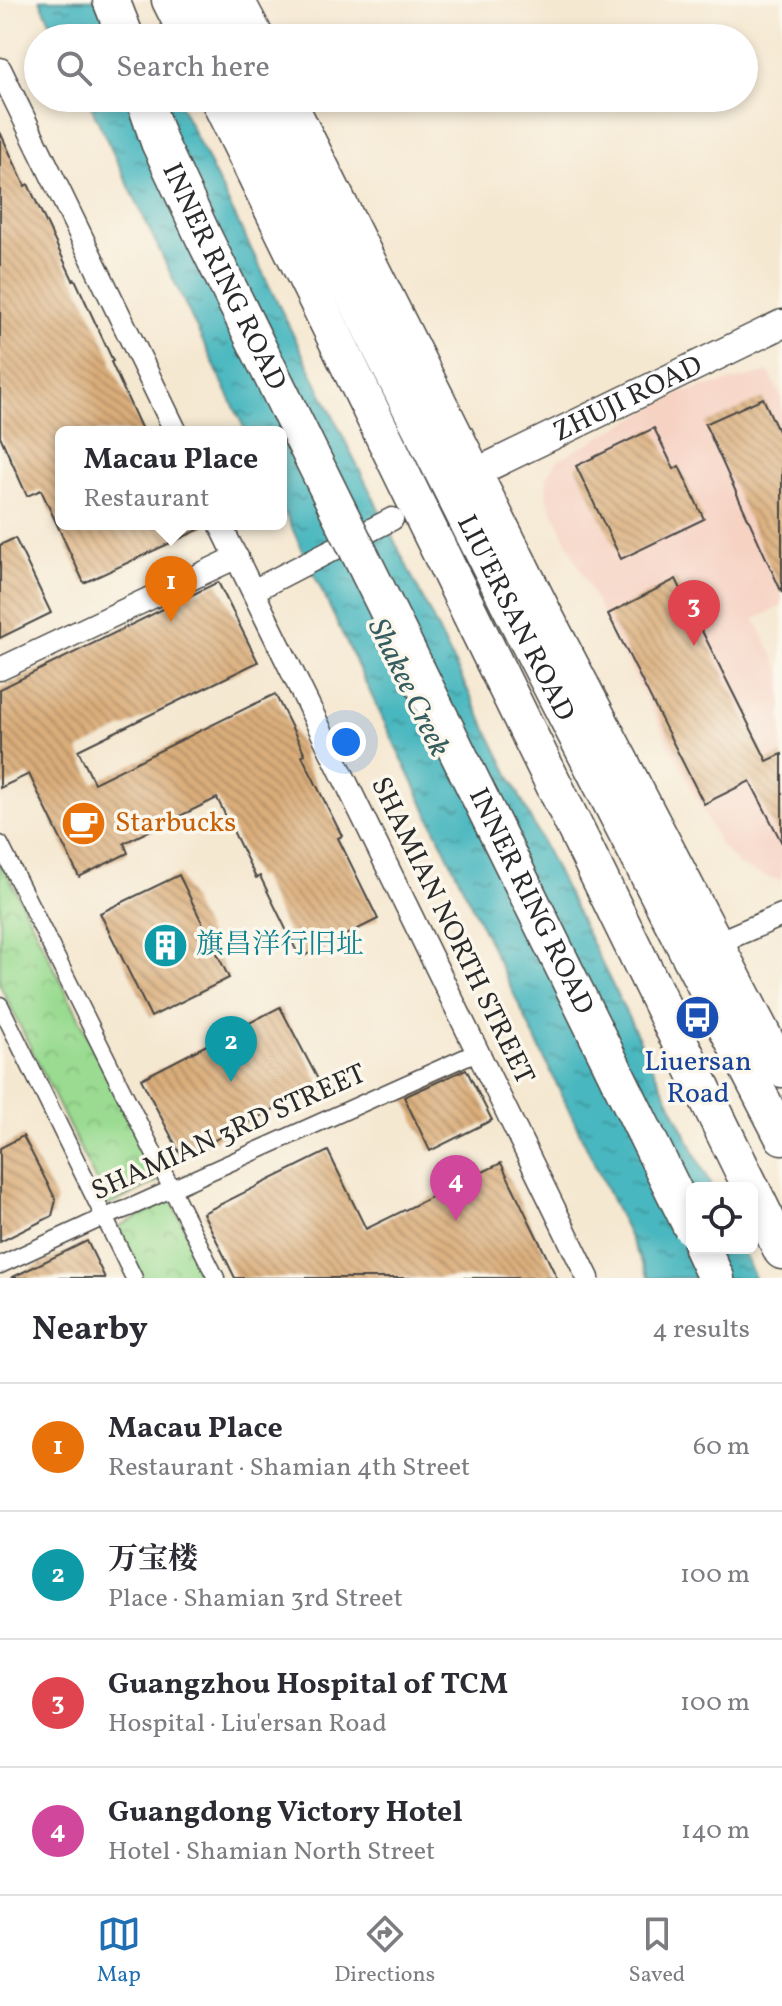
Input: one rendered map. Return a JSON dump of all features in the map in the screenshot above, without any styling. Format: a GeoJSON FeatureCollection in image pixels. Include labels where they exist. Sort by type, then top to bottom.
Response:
{"type":"FeatureCollection","features":[{"type":"Feature","properties":{"kind":"highway"},"geometry":{"type":"LineString","coordinates":[[111,0],[120,24]]}},
{"type":"Feature","properties":{"kind":"highway"},"geometry":{"type":"LineString","coordinates":[[170,0],[182,24]]}},
{"type":"Feature","properties":{"kind":"highway","name":"INNER RING ROAD"},"geometry":{"type":"LineString","coordinates":[[149,112],[159,142],[203,236],[686,1216]]}},
{"type":"Feature","properties":{"kind":"highway"},"geometry":{"type":"LineString","coordinates":[[225,112],[749,1182]]}},
{"type":"Feature","properties":{"kind":"highway"},"geometry":{"type":"LineString","coordinates":[[758,1199],[782,1241]]}},
{"type":"Feature","properties":{"kind":"highway"},"geometry":{"type":"LineString","coordinates":[[758,1201],[782,1251]]}},
{"type":"Feature","properties":{"kind":"highway"},"geometry":{"type":"LineString","coordinates":[[705,1254],[716,1278]]}},
{"type":"Feature","properties":{"kind":"main road"},"geometry":{"type":"LineString","coordinates":[[204,0],[216,24]]}},
{"type":"Feature","properties":{"kind":"main road"},"geometry":{"type":"LineString","coordinates":[[237,0],[250,24]]}},
{"type":"Feature","properties":{"kind":"main road","name":"LIU'ERSAN ROAD"},"geometry":{"type":"LineString","coordinates":[[261,112],[522,632],[782,1137]]}},
{"type":"Feature","properties":{"kind":"main road","name":"LIU'ERSAN ROAD"},"geometry":{"type":"LineString","coordinates":[[294,112],[473,474],[782,1070]]}},
{"type":"Feature","properties":{"kind":"street"},"geometry":{"type":"LineString","coordinates":[[0,69],[173,426]]}},
{"type":"Feature","properties":{"kind":"street","name":"ZHUJI ROAD"},"geometry":{"type":"LineString","coordinates":[[473,474],[782,324]]}},
{"type":"Feature","properties":{"kind":"street"},"geometry":{"type":"LineString","coordinates":[[253,591],[390,521]]}},
{"type":"Feature","properties":{"kind":"street","name":"SHAMIAN NORTH STREET"},"geometry":{"type":"LineString","coordinates":[[223,530],[588,1278]]}},
{"type":"Feature","properties":{"kind":"street"},"geometry":{"type":"LineString","coordinates":[[0,669],[237,557]]}},
{"type":"Feature","properties":{"kind":"street"},"geometry":{"type":"LineString","coordinates":[[0,844],[216,1278]]}},
{"type":"Feature","properties":{"kind":"street"},"geometry":{"type":"LineString","coordinates":[[717,943],[782,915]]}},
{"type":"Feature","properties":{"kind":"street"},"geometry":{"type":"LineString","coordinates":[[0,1005],[134,1278]]}},
{"type":"Feature","properties":{"kind":"street","name":"SHAMIAN 3RD STREET"},"geometry":{"type":"LineString","coordinates":[[0,1265],[478,1051]]}},
{"type":"Feature","properties":{"kind":"shaded area"},"geometry":{"type":"Polygon","coordinates":[[[769,372],[782,399],[782,606],[755,619],[782,673],[782,880],[740,866],[721,846],[546,496],[547,476],[558,460],[681,393],[769,372]]]}},
{"type":"Feature","properties":{"kind":"green space"},"geometry":{"type":"Polygon","coordinates":[[[0,859],[160,1180],[108,1206],[0,985],[0,859]]]}},
{"type":"Feature","properties":{"kind":"green space"},"geometry":{"type":"Polygon","coordinates":[[[171,1200],[209,1278],[142,1278],[118,1227],[171,1200]]]}},
{"type":"Feature","properties":{"kind":"water"},"geometry":{"type":"Polygon","coordinates":[[[40,0],[129,0],[141,24],[51,24],[40,0]]]}},
{"type":"Feature","properties":{"kind":"water","name":"Shakee Creek"},"geometry":{"type":"Polygon","coordinates":[[[94,112],[184,112],[709,1182],[686,1182],[686,1254],[744,1254],[755,1278],[649,1278],[287,518],[287,426],[243,426],[94,112]]]}},
{"type":"Feature","properties":{"kind":"building"},"geometry":{"type":"Polygon","coordinates":[[[0,132],[75,279],[140,426],[55,426],[55,520],[41,490],[27,496],[0,436],[0,132]]]}},
{"type":"Feature","properties":{"kind":"building"},"geometry":{"type":"Polygon","coordinates":[[[763,398],[782,440],[782,593],[705,424],[763,398]]]}},
{"type":"Feature","properties":{"kind":"building"},"geometry":{"type":"Polygon","coordinates":[[[654,428],[674,469],[679,466],[704,519],[621,559],[576,466],[654,428]]]}},
{"type":"Feature","properties":{"kind":"building"},"geometry":{"type":"Polygon","coordinates":[[[59,530],[198,530],[84,583],[59,530]]]}},
{"type":"Feature","properties":{"kind":"building"},"geometry":{"type":"Polygon","coordinates":[[[15,538],[51,613],[0,638],[0,545],[15,538]]]}},
{"type":"Feature","properties":{"kind":"building"},"geometry":{"type":"Polygon","coordinates":[[[676,579],[767,761],[782,754],[782,843],[750,781],[704,804],[608,614],[676,579]]]}},
{"type":"Feature","properties":{"kind":"building"},"geometry":{"type":"Polygon","coordinates":[[[218,582],[258,662],[78,750],[94,783],[275,694],[342,836],[338,838],[378,919],[300,958],[217,798],[124,843],[128,853],[79,877],[29,774],[0,788],[0,689],[218,582]]]}},
{"type":"Feature","properties":{"kind":"building","name":"旗昌洋行旧址"},"geometry":{"type":"Polygon","coordinates":[[[179,875],[229,978],[151,1017],[100,913],[179,875]]]}},
{"type":"Feature","properties":{"kind":"building"},"geometry":{"type":"Polygon","coordinates":[[[280,1007],[321,1085],[182,1157],[141,1079],[280,1007]]]}},
{"type":"Feature","properties":{"kind":"building"},"geometry":{"type":"Polygon","coordinates":[[[466,1069],[492,1120],[430,1151],[404,1097],[466,1069]]]}},
{"type":"Feature","properties":{"kind":"building"},"geometry":{"type":"Polygon","coordinates":[[[23,1136],[56,1200],[52,1216],[0,1242],[0,1148],[23,1136]]]}},
{"type":"Feature","properties":{"kind":"building"},"geometry":{"type":"Polygon","coordinates":[[[328,1151],[366,1229],[501,1163],[557,1278],[235,1278],[203,1213],[328,1151]]]}},
{"type":"Feature","properties":{"kind":"building"},"geometry":{"type":"Polygon","coordinates":[[[87,1241],[105,1278],[11,1278],[87,1241]]]}},
{"type":"Feature","properties":{"kind":"place","name":"Macau Place"},"geometry":{"type":"Point","coordinates":[171,622]}},
{"type":"Feature","properties":{"kind":"place","name":"Guangzhou Hospital of TCM"},"geometry":{"type":"Point","coordinates":[694,646]}},
{"type":"Feature","properties":{"kind":"place","name":"Starbucks"},"geometry":{"type":"Point","coordinates":[84,823]}},
{"type":"Feature","properties":{"kind":"place","name":"旗昌洋行旧址"},"geometry":{"type":"Point","coordinates":[165,945]}},
{"type":"Feature","properties":{"kind":"place","name":"Liuersan Road"},"geometry":{"type":"Point","coordinates":[698,1018]}},
{"type":"Feature","properties":{"kind":"place","name":"万宝楼"},"geometry":{"type":"Point","coordinates":[231,1082]}},
{"type":"Feature","properties":{"kind":"place","name":"Guangdong Victory Hotel"},"geometry":{"type":"Point","coordinates":[456,1221]}}]}
